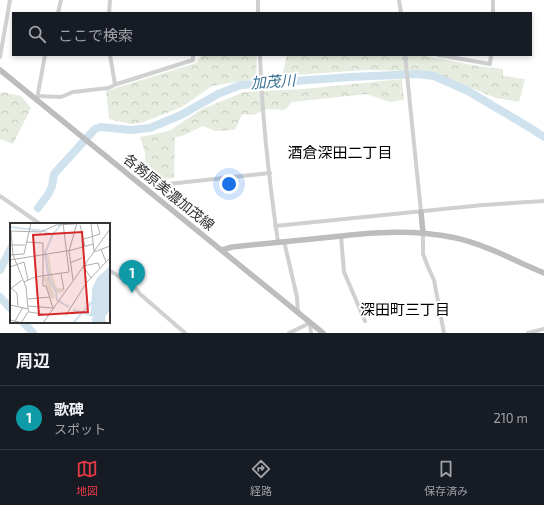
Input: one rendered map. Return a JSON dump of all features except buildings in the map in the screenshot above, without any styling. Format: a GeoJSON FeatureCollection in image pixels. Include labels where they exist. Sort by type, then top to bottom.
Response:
{"type":"FeatureCollection","features":[{"type":"Feature","properties":{"kind":"main road","name":"各務原美濃加茂線"},"geometry":{"type":"LineString","coordinates":[[0,70],[38,98],[95,147],[323,333]]}},
{"type":"Feature","properties":{"kind":"main road"},"geometry":{"type":"LineString","coordinates":[[421,212],[423,233]]}},
{"type":"Feature","properties":{"kind":"main road"},"geometry":{"type":"LineString","coordinates":[[222,250],[232,247],[401,231],[456,238],[470,242],[544,273]]}},
{"type":"Feature","properties":{"kind":"street"},"geometry":{"type":"LineString","coordinates":[[0,57],[10,0]]}},
{"type":"Feature","properties":{"kind":"street"},"geometry":{"type":"LineString","coordinates":[[58,12],[61,0]]}},
{"type":"Feature","properties":{"kind":"street"},"geometry":{"type":"LineString","coordinates":[[109,12],[110,0]]}},
{"type":"Feature","properties":{"kind":"street"},"geometry":{"type":"LineString","coordinates":[[258,0],[258,12]]}},
{"type":"Feature","properties":{"kind":"street"},"geometry":{"type":"LineString","coordinates":[[399,0],[401,12]]}},
{"type":"Feature","properties":{"kind":"street"},"geometry":{"type":"LineString","coordinates":[[493,0],[493,12]]}},
{"type":"Feature","properties":{"kind":"street"},"geometry":{"type":"LineString","coordinates":[[45,56],[38,98],[61,97],[73,92],[108,88],[115,84],[193,60],[193,56]]}},
{"type":"Feature","properties":{"kind":"street"},"geometry":{"type":"LineString","coordinates":[[110,56],[115,84]]}},
{"type":"Feature","properties":{"kind":"street"},"geometry":{"type":"LineString","coordinates":[[260,56],[261,94],[275,226],[297,297],[298,313]]}},
{"type":"Feature","properties":{"kind":"street"},"geometry":{"type":"LineString","coordinates":[[444,56],[490,64],[491,56]]}},
{"type":"Feature","properties":{"kind":"street"},"geometry":{"type":"LineString","coordinates":[[406,57],[421,212]]}},
{"type":"Feature","properties":{"kind":"street"},"geometry":{"type":"LineString","coordinates":[[159,185],[270,173]]}},
{"type":"Feature","properties":{"kind":"street"},"geometry":{"type":"LineString","coordinates":[[0,196],[39,223]]}},
{"type":"Feature","properties":{"kind":"street"},"geometry":{"type":"LineString","coordinates":[[275,226],[544,201]]}},
{"type":"Feature","properties":{"kind":"street"},"geometry":{"type":"LineString","coordinates":[[423,233],[423,254],[434,280],[444,333]]}},
{"type":"Feature","properties":{"kind":"street"},"geometry":{"type":"LineString","coordinates":[[341,236],[344,272],[365,321]]}},
{"type":"Feature","properties":{"kind":"street"},"geometry":{"type":"LineString","coordinates":[[110,271],[134,286],[140,294],[185,333]]}},
{"type":"Feature","properties":{"kind":"street"},"geometry":{"type":"LineString","coordinates":[[289,333],[310,323],[311,333]]}},
{"type":"Feature","properties":{"kind":"street"},"geometry":{"type":"LineString","coordinates":[[528,333],[544,329]]}},
{"type":"Feature","properties":{"kind":"green space"},"geometry":{"type":"Polygon","coordinates":[[[201,56],[257,56],[256,79],[212,86],[182,107],[141,123],[130,124],[109,119],[106,91],[196,63],[201,56]]]}},
{"type":"Feature","properties":{"kind":"green space"},"geometry":{"type":"Polygon","coordinates":[[[287,56],[426,56],[477,66],[503,69],[503,76],[525,79],[519,102],[496,98],[447,78],[416,71],[366,70],[282,76],[287,56]]]}},
{"type":"Feature","properties":{"kind":"green space"},"geometry":{"type":"Polygon","coordinates":[[[402,79],[404,100],[390,102],[367,94],[292,102],[285,110],[267,109],[253,115],[242,114],[235,130],[215,131],[203,126],[182,136],[175,137],[174,178],[146,181],[145,153],[140,137],[169,131],[202,109],[244,92],[304,89],[402,79]]]}},
{"type":"Feature","properties":{"kind":"green space"},"geometry":{"type":"Polygon","coordinates":[[[2,92],[21,96],[31,108],[13,144],[0,139],[0,94],[2,92]]]}},
{"type":"Feature","properties":{"kind":"waterway","name":"加茂川"},"geometry":{"type":"LineString","coordinates":[[38,208],[49,193],[54,174],[95,129],[101,127],[131,130],[150,128],[181,115],[218,94],[241,85],[351,77],[418,74],[434,76],[468,91],[544,137]]}},
{"type":"Feature","properties":{"kind":"waterway","name":"加茂川"},"geometry":{"type":"LineString","coordinates":[[0,270],[10,250]]}},
{"type":"Feature","properties":{"kind":"waterway"},"geometry":{"type":"LineString","coordinates":[[0,297],[10,308]]}},
{"type":"Feature","properties":{"kind":"waterway"},"geometry":{"type":"LineString","coordinates":[[24,323],[33,333]]}},
{"type":"Feature","properties":{"kind":"place","name":"歌碑"},"geometry":{"type":"Point","coordinates":[132,293]}},
{"type":"Feature","properties":{"kind":"district","name":"酒倉深田二丁目"},"geometry":{"type":"Point","coordinates":[340,153]}},
{"type":"Feature","properties":{"kind":"district","name":"深田町三丁目"},"geometry":{"type":"Point","coordinates":[405,310]}}]}
